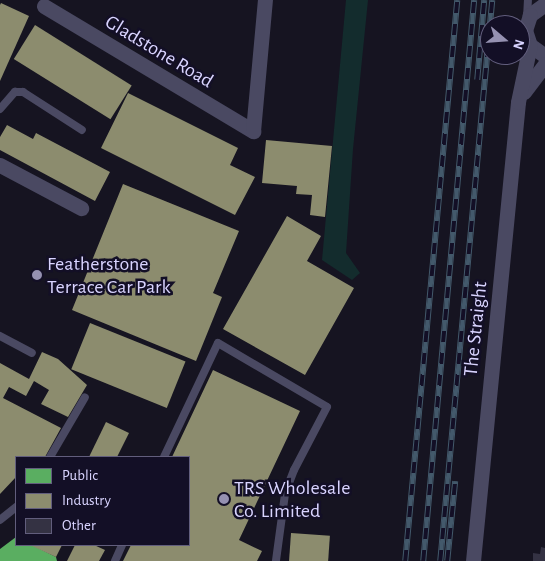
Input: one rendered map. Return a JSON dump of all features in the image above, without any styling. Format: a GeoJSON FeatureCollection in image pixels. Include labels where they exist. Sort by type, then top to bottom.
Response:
{"type":"FeatureCollection","features":[{"type":"Feature","properties":{"kind":"street","name":"Gladstone Road"},"geometry":{"type":"LineString","coordinates":[[44,6],[253,131],[265,0]]}},
{"type":"Feature","properties":{"kind":"street"},"geometry":{"type":"LineString","coordinates":[[530,16],[535,9],[545,4]]}},
{"type":"Feature","properties":{"kind":"street"},"geometry":{"type":"LineString","coordinates":[[530,45],[545,56]]}},
{"type":"Feature","properties":{"kind":"street","name":"The Straight"},"geometry":{"type":"LineString","coordinates":[[518,102],[535,75],[545,64]]}},
{"type":"Feature","properties":{"kind":"street","name":"The Straight"},"geometry":{"type":"LineString","coordinates":[[473,561],[518,102],[526,65]]}},
{"type":"Feature","properties":{"kind":"street"},"geometry":{"type":"LineString","coordinates":[[0,164],[81,208]]}},
{"type":"Feature","properties":{"kind":"lane"},"geometry":{"type":"LineString","coordinates":[[527,15],[528,0]]}},
{"type":"Feature","properties":{"kind":"lane"},"geometry":{"type":"LineString","coordinates":[[0,109],[15,92],[23,92],[82,130]]}},
{"type":"Feature","properties":{"kind":"lane"},"geometry":{"type":"LineString","coordinates":[[0,336],[32,353]]}},
{"type":"Feature","properties":{"kind":"lane"},"geometry":{"type":"LineString","coordinates":[[164,456],[218,344],[327,407],[294,470],[285,494],[276,561]]}},
{"type":"Feature","properties":{"kind":"lane"},"geometry":{"type":"LineString","coordinates":[[51,456],[84,397]]}},
{"type":"Feature","properties":{"kind":"lane"},"geometry":{"type":"LineString","coordinates":[[0,520],[15,508]]}},
{"type":"Feature","properties":{"kind":"lane"},"geometry":{"type":"LineString","coordinates":[[115,561],[122,546]]}},
{"type":"Feature","properties":{"kind":"green space"},"geometry":{"type":"Polygon","coordinates":[[[346,0],[368,0],[353,149],[346,253],[360,273],[352,280],[322,260],[346,0]]]}},
{"type":"Feature","properties":{"kind":"building: Public"},"geometry":{"type":"Polygon","coordinates":[[[15,538],[15,546],[34,546],[56,557],[57,561],[0,561],[0,549],[15,538]]]}},
{"type":"Feature","properties":{"kind":"building: Industry"},"geometry":{"type":"Polygon","coordinates":[[[1,3],[29,16],[0,81],[0,5],[1,3]]]}},
{"type":"Feature","properties":{"kind":"building: Industry"},"geometry":{"type":"Polygon","coordinates":[[[35,25],[132,85],[110,119],[14,59],[35,25]]]}},
{"type":"Feature","properties":{"kind":"building: Industry"},"geometry":{"type":"Polygon","coordinates":[[[128,93],[238,148],[230,165],[255,177],[235,215],[101,148],[128,93]]]}},
{"type":"Feature","properties":{"kind":"building: Industry"},"geometry":{"type":"Polygon","coordinates":[[[7,125],[33,139],[36,133],[110,172],[95,201],[0,150],[0,137],[7,125]]]}},
{"type":"Feature","properties":{"kind":"building: Industry"},"geometry":{"type":"Polygon","coordinates":[[[266,140],[332,146],[325,217],[310,215],[312,195],[296,194],[297,186],[262,183],[266,140]]]}},
{"type":"Feature","properties":{"kind":"building: Industry"},"geometry":{"type":"Polygon","coordinates":[[[123,184],[239,231],[213,293],[222,297],[196,361],[72,310],[123,184]]]}},
{"type":"Feature","properties":{"kind":"building: Industry"},"geometry":{"type":"Polygon","coordinates":[[[287,216],[321,236],[307,261],[354,288],[305,375],[223,329],[287,216]]]}},
{"type":"Feature","properties":{"kind":"building: Industry"},"geometry":{"type":"Polygon","coordinates":[[[90,323],[185,362],[167,408],[71,369],[90,323]]]}},
{"type":"Feature","properties":{"kind":"building: Industry"},"geometry":{"type":"Polygon","coordinates":[[[42,352],[58,359],[87,385],[68,417],[41,404],[49,390],[34,381],[26,396],[9,387],[3,398],[61,428],[46,456],[15,456],[15,478],[0,494],[0,363],[29,379],[42,352]]]}},
{"type":"Feature","properties":{"kind":"building: Industry","name":"TRS Wholesale Co. Limited"},"geometry":{"type":"Polygon","coordinates":[[[213,370],[300,411],[239,540],[262,551],[257,561],[123,561],[130,546],[190,546],[190,456],[172,456],[213,370]]]}},
{"type":"Feature","properties":{"kind":"building: Industry"},"geometry":{"type":"Polygon","coordinates":[[[106,422],[129,433],[118,456],[89,456],[106,422]]]}},
{"type":"Feature","properties":{"kind":"building: Industry"},"geometry":{"type":"Polygon","coordinates":[[[291,533],[330,536],[328,561],[289,561],[291,533]]]}},
{"type":"Feature","properties":{"kind":"building: Industry"},"geometry":{"type":"Polygon","coordinates":[[[32,546],[62,546],[56,557],[32,546]]]}},
{"type":"Feature","properties":{"kind":"building: Industry"},"geometry":{"type":"Polygon","coordinates":[[[74,546],[96,546],[105,550],[99,561],[67,561],[74,546]]]}},
{"type":"Feature","properties":{"kind":"building: Other"},"geometry":{"type":"Polygon","coordinates":[[[541,547],[545,548],[545,561],[533,561],[533,553],[540,554],[541,547]]]}},
{"type":"Feature","properties":{"kind":"railway"},"geometry":{"type":"LineString","coordinates":[[405,561],[457,0]]}},
{"type":"Feature","properties":{"kind":"railway"},"geometry":{"type":"LineString","coordinates":[[423,561],[474,0]]}},
{"type":"Feature","properties":{"kind":"railway"},"geometry":{"type":"LineString","coordinates":[[477,80],[484,0]]}},
{"type":"Feature","properties":{"kind":"railway"},"geometry":{"type":"LineString","coordinates":[[440,561],[492,0]]}},
{"type":"Feature","properties":{"kind":"railway"},"geometry":{"type":"LineString","coordinates":[[447,561],[455,481]]}},
{"type":"Feature","properties":{"kind":"place","name":"Featherstone Terrace Car Park"},"geometry":{"type":"Point","coordinates":[37,275]}},
{"type":"Feature","properties":{"kind":"place","name":"TRS Wholesale Co. Limited"},"geometry":{"type":"Point","coordinates":[224,499]}}]}
